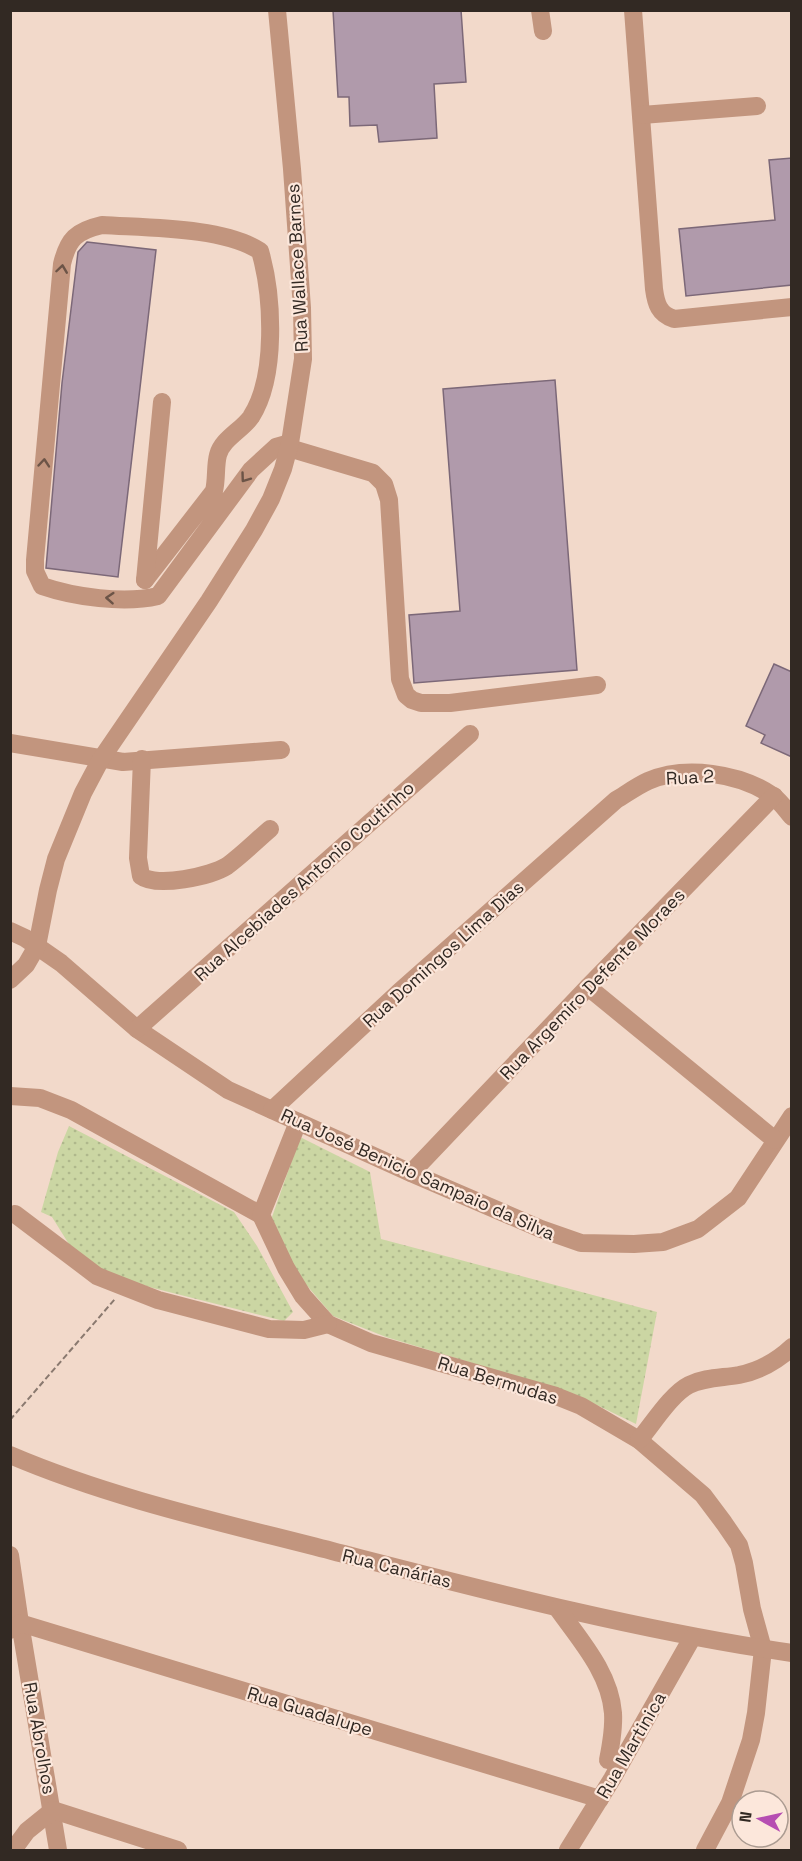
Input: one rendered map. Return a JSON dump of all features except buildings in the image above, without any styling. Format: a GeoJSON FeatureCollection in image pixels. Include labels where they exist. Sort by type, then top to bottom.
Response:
{"type":"FeatureCollection","features":[{"type":"Feature","properties":{"kind":"street","name":"Rua Wallace Barnes"},"geometry":{"type":"LineString","coordinates":[[10,980],[20,972],[38,946],[56,859],[83,793],[101,759],[209,601],[254,530],[271,499],[290,445],[303,359],[302,308],[277,10]]}},
{"type":"Feature","properties":{"kind":"street"},"geometry":{"type":"LineString","coordinates":[[540,10],[543,31]]}},
{"type":"Feature","properties":{"kind":"street"},"geometry":{"type":"LineString","coordinates":[[633,10],[654,289],[658,307],[662,313],[674,319],[792,307]]}},
{"type":"Feature","properties":{"kind":"street"},"geometry":{"type":"LineString","coordinates":[[642,115],[757,106]]}},
{"type":"Feature","properties":{"kind":"street"},"geometry":{"type":"LineString","coordinates":[[145,580],[214,491],[218,454],[224,444],[251,417],[269,369],[270,321],[264,265],[260,252],[249,244],[207,233],[102,225],[88,228],[72,238],[66,248],[62,264],[35,571],[42,586],[56,591],[103,598],[143,599],[158,596],[251,470],[276,447],[290,445],[373,473],[384,484],[389,500],[400,679],[402,689],[412,700],[421,704],[450,703],[597,685]]}},
{"type":"Feature","properties":{"kind":"street"},"geometry":{"type":"LineString","coordinates":[[143,599],[162,402]]}},
{"type":"Feature","properties":{"kind":"street","name":"Rua Alcebiades Antonio Coutinho"},"geometry":{"type":"LineString","coordinates":[[137,1029],[470,734]]}},
{"type":"Feature","properties":{"kind":"street"},"geometry":{"type":"LineString","coordinates":[[10,743],[123,762],[281,750]]}},
{"type":"Feature","properties":{"kind":"street"},"geometry":{"type":"LineString","coordinates":[[142,759],[138,858],[141,876],[150,880],[181,880],[211,872],[226,866],[270,829]]}},
{"type":"Feature","properties":{"kind":"street","name":"Rua 2"},"geometry":{"type":"LineString","coordinates":[[616,800],[648,781],[674,774],[711,773],[743,782],[774,796],[792,817]]}},
{"type":"Feature","properties":{"kind":"street","name":"Rua Argemiro Defente Moraes"},"geometry":{"type":"LineString","coordinates":[[411,1173],[774,796]]}},
{"type":"Feature","properties":{"kind":"street","name":"Rua Domingos Lima Dias"},"geometry":{"type":"LineString","coordinates":[[272,1110],[616,800]]}},
{"type":"Feature","properties":{"kind":"street"},"geometry":{"type":"LineString","coordinates":[[10,931],[38,946]]}},
{"type":"Feature","properties":{"kind":"street","name":"Rua José Benicio Sampaio da Silva"},"geometry":{"type":"LineString","coordinates":[[38,946],[77,975],[137,1029],[228,1090],[411,1173],[541,1229],[581,1243],[663,1242],[698,1229],[732,1203],[747,1186],[774,1140],[792,1116]]}},
{"type":"Feature","properties":{"kind":"street"},"geometry":{"type":"LineString","coordinates":[[588,987],[774,1140]]}},
{"type":"Feature","properties":{"kind":"street"},"geometry":{"type":"LineString","coordinates":[[10,1096],[40,1098],[71,1110],[261,1215],[298,1122]]}},
{"type":"Feature","properties":{"kind":"street"},"geometry":{"type":"LineString","coordinates":[[15,1214],[97,1276],[125,1288],[168,1303],[269,1329],[304,1330],[328,1324]]}},
{"type":"Feature","properties":{"kind":"street","name":"Rua Bermudas"},"geometry":{"type":"LineString","coordinates":[[261,1215],[286,1268],[303,1296],[328,1324],[371,1343],[556,1396],[607,1420],[639,1440],[703,1495],[739,1545],[763,1649]]}},
{"type":"Feature","properties":{"kind":"street"},"geometry":{"type":"LineString","coordinates":[[639,1440],[678,1393],[687,1386],[708,1378],[738,1375],[759,1369],[792,1347]]}},
{"type":"Feature","properties":{"kind":"street","name":"Rua Canárias"},"geometry":{"type":"LineString","coordinates":[[10,1455],[73,1479],[186,1513],[558,1609],[692,1638],[792,1653]]}},
{"type":"Feature","properties":{"kind":"street","name":"Rua Abrolhos"},"geometry":{"type":"LineString","coordinates":[[10,1555],[15,1627],[52,1810],[58,1851]]}},
{"type":"Feature","properties":{"kind":"street"},"geometry":{"type":"LineString","coordinates":[[558,1609],[600,1670],[609,1694],[613,1712],[608,1760]]}},
{"type":"Feature","properties":{"kind":"street","name":"Rua Guadalupe"},"geometry":{"type":"LineString","coordinates":[[15,1627],[600,1799]]}},
{"type":"Feature","properties":{"kind":"street","name":"Rua Martinica"},"geometry":{"type":"LineString","coordinates":[[568,1851],[692,1638]]}},
{"type":"Feature","properties":{"kind":"street"},"geometry":{"type":"LineString","coordinates":[[705,1851],[730,1803],[748,1750],[756,1713],[763,1649]]}},
{"type":"Feature","properties":{"kind":"street"},"geometry":{"type":"LineString","coordinates":[[13,1851],[27,1830],[52,1810],[178,1851]]}},
{"type":"Feature","properties":{"kind":"path"},"geometry":{"type":"LineString","coordinates":[[10,1420],[125,1288]]}},
{"type":"Feature","properties":{"kind":"green space"},"geometry":{"type":"Polygon","coordinates":[[[69,1126],[234,1212],[257,1246],[293,1312],[284,1321],[153,1288],[101,1272],[72,1249],[52,1217],[41,1212],[58,1152],[69,1126]]]}},
{"type":"Feature","properties":{"kind":"green space"},"geometry":{"type":"Polygon","coordinates":[[[300,1137],[370,1172],[381,1239],[657,1312],[636,1424],[574,1394],[386,1337],[333,1316],[303,1281],[276,1236],[272,1217],[300,1137]]]}}]}
